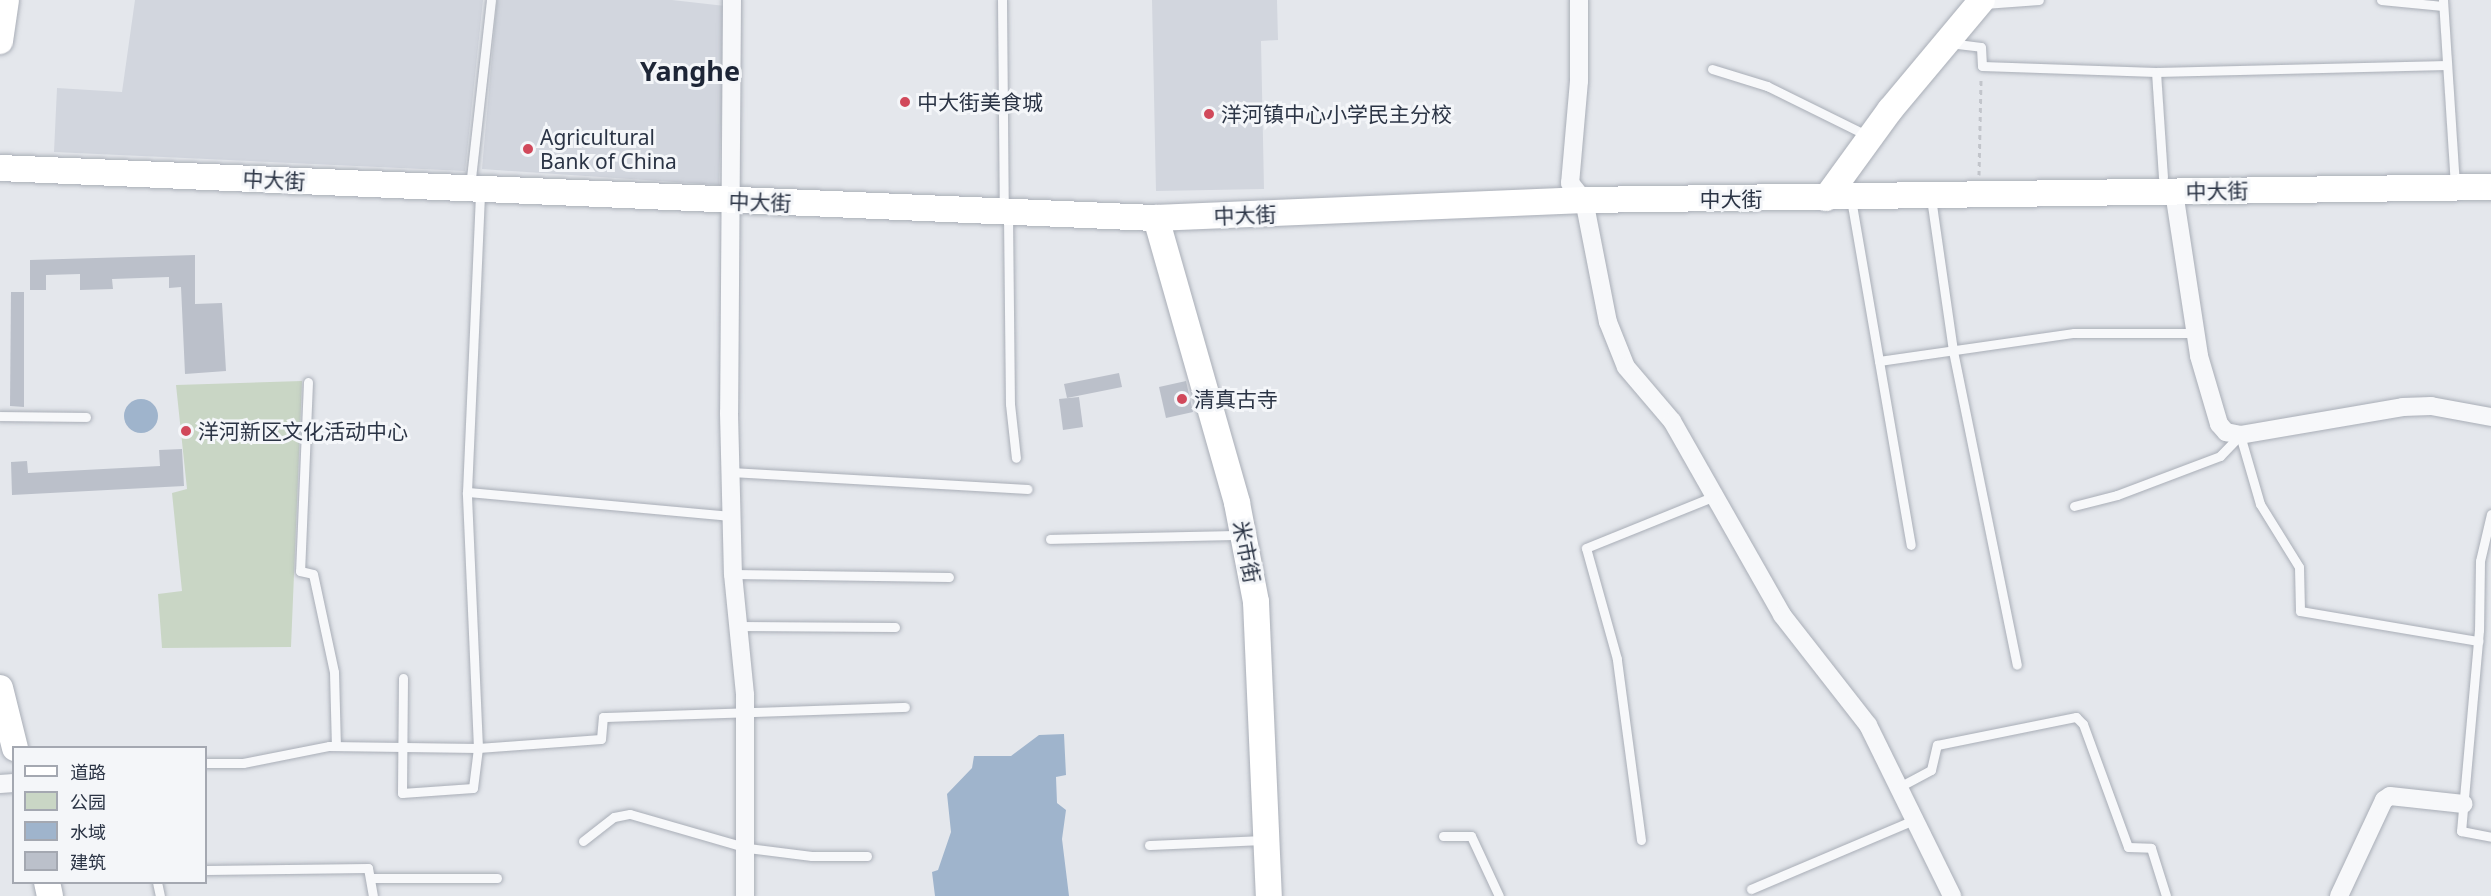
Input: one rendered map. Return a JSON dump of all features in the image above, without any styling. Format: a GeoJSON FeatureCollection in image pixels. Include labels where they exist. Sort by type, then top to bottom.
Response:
{"type":"FeatureCollection","features":[{"type":"Feature","properties":{"kind":"street"},"geometry":{"type":"LineString","coordinates":[[0,41],[6,0]]}},
{"type":"Feature","properties":{"kind":"street"},"geometry":{"type":"LineString","coordinates":[[732,0],[729,200],[731,472],[733,574],[745,710],[748,848],[745,896]]}},
{"type":"Feature","properties":{"kind":"street"},"geometry":{"type":"LineString","coordinates":[[1579,0],[1579,81],[1570,183],[1584,200],[1608,321],[1626,367],[1672,421],[1782,615],[1868,725],[1901,786],[1952,896]]}},
{"type":"Feature","properties":{"kind":"street"},"geometry":{"type":"LineString","coordinates":[[1838,198],[1870,137],[1980,2]]}},
{"type":"Feature","properties":{"kind":"street","name":"中大街"},"geometry":{"type":"LineString","coordinates":[[0,168],[1156,218],[1584,200],[1838,198],[2168,184],[2491,187]]}},
{"type":"Feature","properties":{"kind":"street"},"geometry":{"type":"LineString","coordinates":[[2168,184],[2195,333],[2219,424],[2240,435],[2403,407],[2431,406],[2491,417]]}},
{"type":"Feature","properties":{"kind":"street","name":"米市街"},"geometry":{"type":"LineString","coordinates":[[1156,218],[1244,535],[1256,602],[1269,896]]}},
{"type":"Feature","properties":{"kind":"street"},"geometry":{"type":"LineString","coordinates":[[0,688],[15,746]]}},
{"type":"Feature","properties":{"kind":"street"},"geometry":{"type":"LineString","coordinates":[[2339,896],[2384,800],[2390,796],[2464,804]]}},
{"type":"Feature","properties":{"kind":"lane"},"geometry":{"type":"LineString","coordinates":[[403,678],[402,793],[474,788],[478,748],[467,492],[475,189],[491,0]]}},
{"type":"Feature","properties":{"kind":"lane"},"geometry":{"type":"LineString","coordinates":[[1002,0],[1010,404],[1016,458]]}},
{"type":"Feature","properties":{"kind":"lane"},"geometry":{"type":"LineString","coordinates":[[1980,2],[2039,0]]}},
{"type":"Feature","properties":{"kind":"lane"},"geometry":{"type":"LineString","coordinates":[[2381,0],[2443,3],[2455,188]]}},
{"type":"Feature","properties":{"kind":"lane"},"geometry":{"type":"LineString","coordinates":[[1946,43],[1982,47],[1982,66],[2156,72],[2447,64]]}},
{"type":"Feature","properties":{"kind":"lane"},"geometry":{"type":"LineString","coordinates":[[1712,69],[1767,86],[1870,137]]}},
{"type":"Feature","properties":{"kind":"lane"},"geometry":{"type":"LineString","coordinates":[[2156,72],[2168,184]]}},
{"type":"Feature","properties":{"kind":"lane"},"geometry":{"type":"LineString","coordinates":[[1930,195],[1953,351],[2018,665]]}},
{"type":"Feature","properties":{"kind":"lane"},"geometry":{"type":"LineString","coordinates":[[1838,198],[1879,361],[1911,545]]}},
{"type":"Feature","properties":{"kind":"lane"},"geometry":{"type":"LineString","coordinates":[[1879,361],[2074,333],[2195,333]]}},
{"type":"Feature","properties":{"kind":"lane"},"geometry":{"type":"LineString","coordinates":[[308,382],[300,571],[313,574],[334,672],[336,746]]}},
{"type":"Feature","properties":{"kind":"lane"},"geometry":{"type":"LineString","coordinates":[[0,416],[86,417]]}},
{"type":"Feature","properties":{"kind":"lane"},"geometry":{"type":"LineString","coordinates":[[2074,506],[2117,495],[2220,456],[2240,435]]}},
{"type":"Feature","properties":{"kind":"lane"},"geometry":{"type":"LineString","coordinates":[[2240,435],[2260,504],[2299,567],[2300,611],[2478,641]]}},
{"type":"Feature","properties":{"kind":"lane"},"geometry":{"type":"LineString","coordinates":[[731,472],[1028,489]]}},
{"type":"Feature","properties":{"kind":"lane"},"geometry":{"type":"LineString","coordinates":[[467,492],[732,516]]}},
{"type":"Feature","properties":{"kind":"lane"},"geometry":{"type":"LineString","coordinates":[[1641,840],[1617,659],[1586,548],[1715,496]]}},
{"type":"Feature","properties":{"kind":"lane"},"geometry":{"type":"LineString","coordinates":[[2491,514],[2480,561],[2478,641],[2461,831],[2491,837]]}},
{"type":"Feature","properties":{"kind":"lane"},"geometry":{"type":"LineString","coordinates":[[1050,539],[1244,535]]}},
{"type":"Feature","properties":{"kind":"lane"},"geometry":{"type":"LineString","coordinates":[[733,574],[949,577]]}},
{"type":"Feature","properties":{"kind":"lane"},"geometry":{"type":"LineString","coordinates":[[738,626],[895,627]]}},
{"type":"Feature","properties":{"kind":"lane"},"geometry":{"type":"LineString","coordinates":[[207,763],[243,763],[336,746],[478,748],[601,739],[603,717],[745,710],[905,707]]}},
{"type":"Feature","properties":{"kind":"lane"},"geometry":{"type":"LineString","coordinates":[[1901,786],[1931,770],[1937,746],[2076,717],[2083,724],[2128,847],[2151,848],[2166,896]]}},
{"type":"Feature","properties":{"kind":"lane"},"geometry":{"type":"LineString","coordinates":[[583,841],[614,817],[630,814],[748,848],[812,856],[867,856]]}},
{"type":"Feature","properties":{"kind":"lane"},"geometry":{"type":"LineString","coordinates":[[1751,889],[1917,819]]}},
{"type":"Feature","properties":{"kind":"lane"},"geometry":{"type":"LineString","coordinates":[[1443,836],[1471,836],[1500,896]]}},
{"type":"Feature","properties":{"kind":"lane"},"geometry":{"type":"LineString","coordinates":[[1149,845],[1266,840]]}},
{"type":"Feature","properties":{"kind":"lane"},"geometry":{"type":"LineString","coordinates":[[207,870],[368,868],[372,878],[373,896]]}},
{"type":"Feature","properties":{"kind":"lane"},"geometry":{"type":"LineString","coordinates":[[372,878],[496,878]]}},
{"type":"Feature","properties":{"kind":"path"},"geometry":{"type":"LineString","coordinates":[[1979,178],[1982,66]]}},
{"type":"Feature","properties":{"kind":"shaded area"},"geometry":{"type":"Polygon","coordinates":[[[135,0],[483,0],[465,171],[54,152],[57,88],[122,92],[135,0]]]}},
{"type":"Feature","properties":{"kind":"shaded area"},"geometry":{"type":"Polygon","coordinates":[[[497,0],[672,0],[725,6],[719,185],[482,169],[497,0]]]}},
{"type":"Feature","properties":{"kind":"shaded area","name":"洋河镇中心小学民主分校"},"geometry":{"type":"Polygon","coordinates":[[[1152,0],[1277,0],[1278,40],[1261,41],[1264,189],[1156,191],[1152,0]]]}},
{"type":"Feature","properties":{"kind":"green space"},"geometry":{"type":"Polygon","coordinates":[[[302,381],[291,647],[162,648],[158,594],[182,591],[172,493],[187,489],[176,385],[302,381]]]}},
{"type":"Feature","properties":{"kind":"water"},"geometry":{"type":"Polygon","coordinates":[[[141,399],[153,404],[158,416],[153,428],[141,433],[129,428],[124,416],[129,404],[141,399]]]}},
{"type":"Feature","properties":{"kind":"water"},"geometry":{"type":"Polygon","coordinates":[[[1064,734],[1066,775],[1056,777],[1057,803],[1066,810],[1062,839],[1069,896],[935,896],[932,872],[938,870],[951,832],[947,794],[972,768],[974,756],[1011,756],[1039,735],[1064,734]]]}},
{"type":"Feature","properties":{"kind":"building"},"geometry":{"type":"Polygon","coordinates":[[[195,255],[195,304],[222,303],[226,371],[185,374],[181,287],[169,288],[169,277],[112,279],[113,289],[80,290],[80,274],[46,275],[46,290],[30,290],[30,260],[195,255]]]}},
{"type":"Feature","properties":{"kind":"building"},"geometry":{"type":"Polygon","coordinates":[[[11,292],[24,292],[24,407],[10,406],[11,292]]]}},
{"type":"Feature","properties":{"kind":"building"},"geometry":{"type":"Polygon","coordinates":[[[1119,373],[1122,387],[1067,398],[1064,384],[1119,373]]]}},
{"type":"Feature","properties":{"kind":"building"},"geometry":{"type":"Polygon","coordinates":[[[1186,381],[1193,412],[1166,418],[1159,387],[1186,381]]]}},
{"type":"Feature","properties":{"kind":"building"},"geometry":{"type":"Polygon","coordinates":[[[1079,397],[1083,427],[1063,430],[1059,399],[1079,397]]]}},
{"type":"Feature","properties":{"kind":"building"},"geometry":{"type":"Polygon","coordinates":[[[182,449],[184,486],[12,495],[11,462],[27,461],[28,473],[160,466],[159,450],[182,449]]]}},
{"type":"Feature","properties":{"kind":"place","name":"中大街美食城"},"geometry":{"type":"Point","coordinates":[905,102]}},
{"type":"Feature","properties":{"kind":"place","name":"洋河镇中心小学民主分校"},"geometry":{"type":"Point","coordinates":[1209,114]}},
{"type":"Feature","properties":{"kind":"place","name":"Agricultural Bank of China"},"geometry":{"type":"Point","coordinates":[528,149]}},
{"type":"Feature","properties":{"kind":"place","name":"清真古寺"},"geometry":{"type":"Point","coordinates":[1182,399]}},
{"type":"Feature","properties":{"kind":"place","name":"洋河新区文化活动中心"},"geometry":{"type":"Point","coordinates":[186,431]}},
{"type":"Feature","properties":{"kind":"district","name":"Yanghe"},"geometry":{"type":"Point","coordinates":[690,71]}}]}
